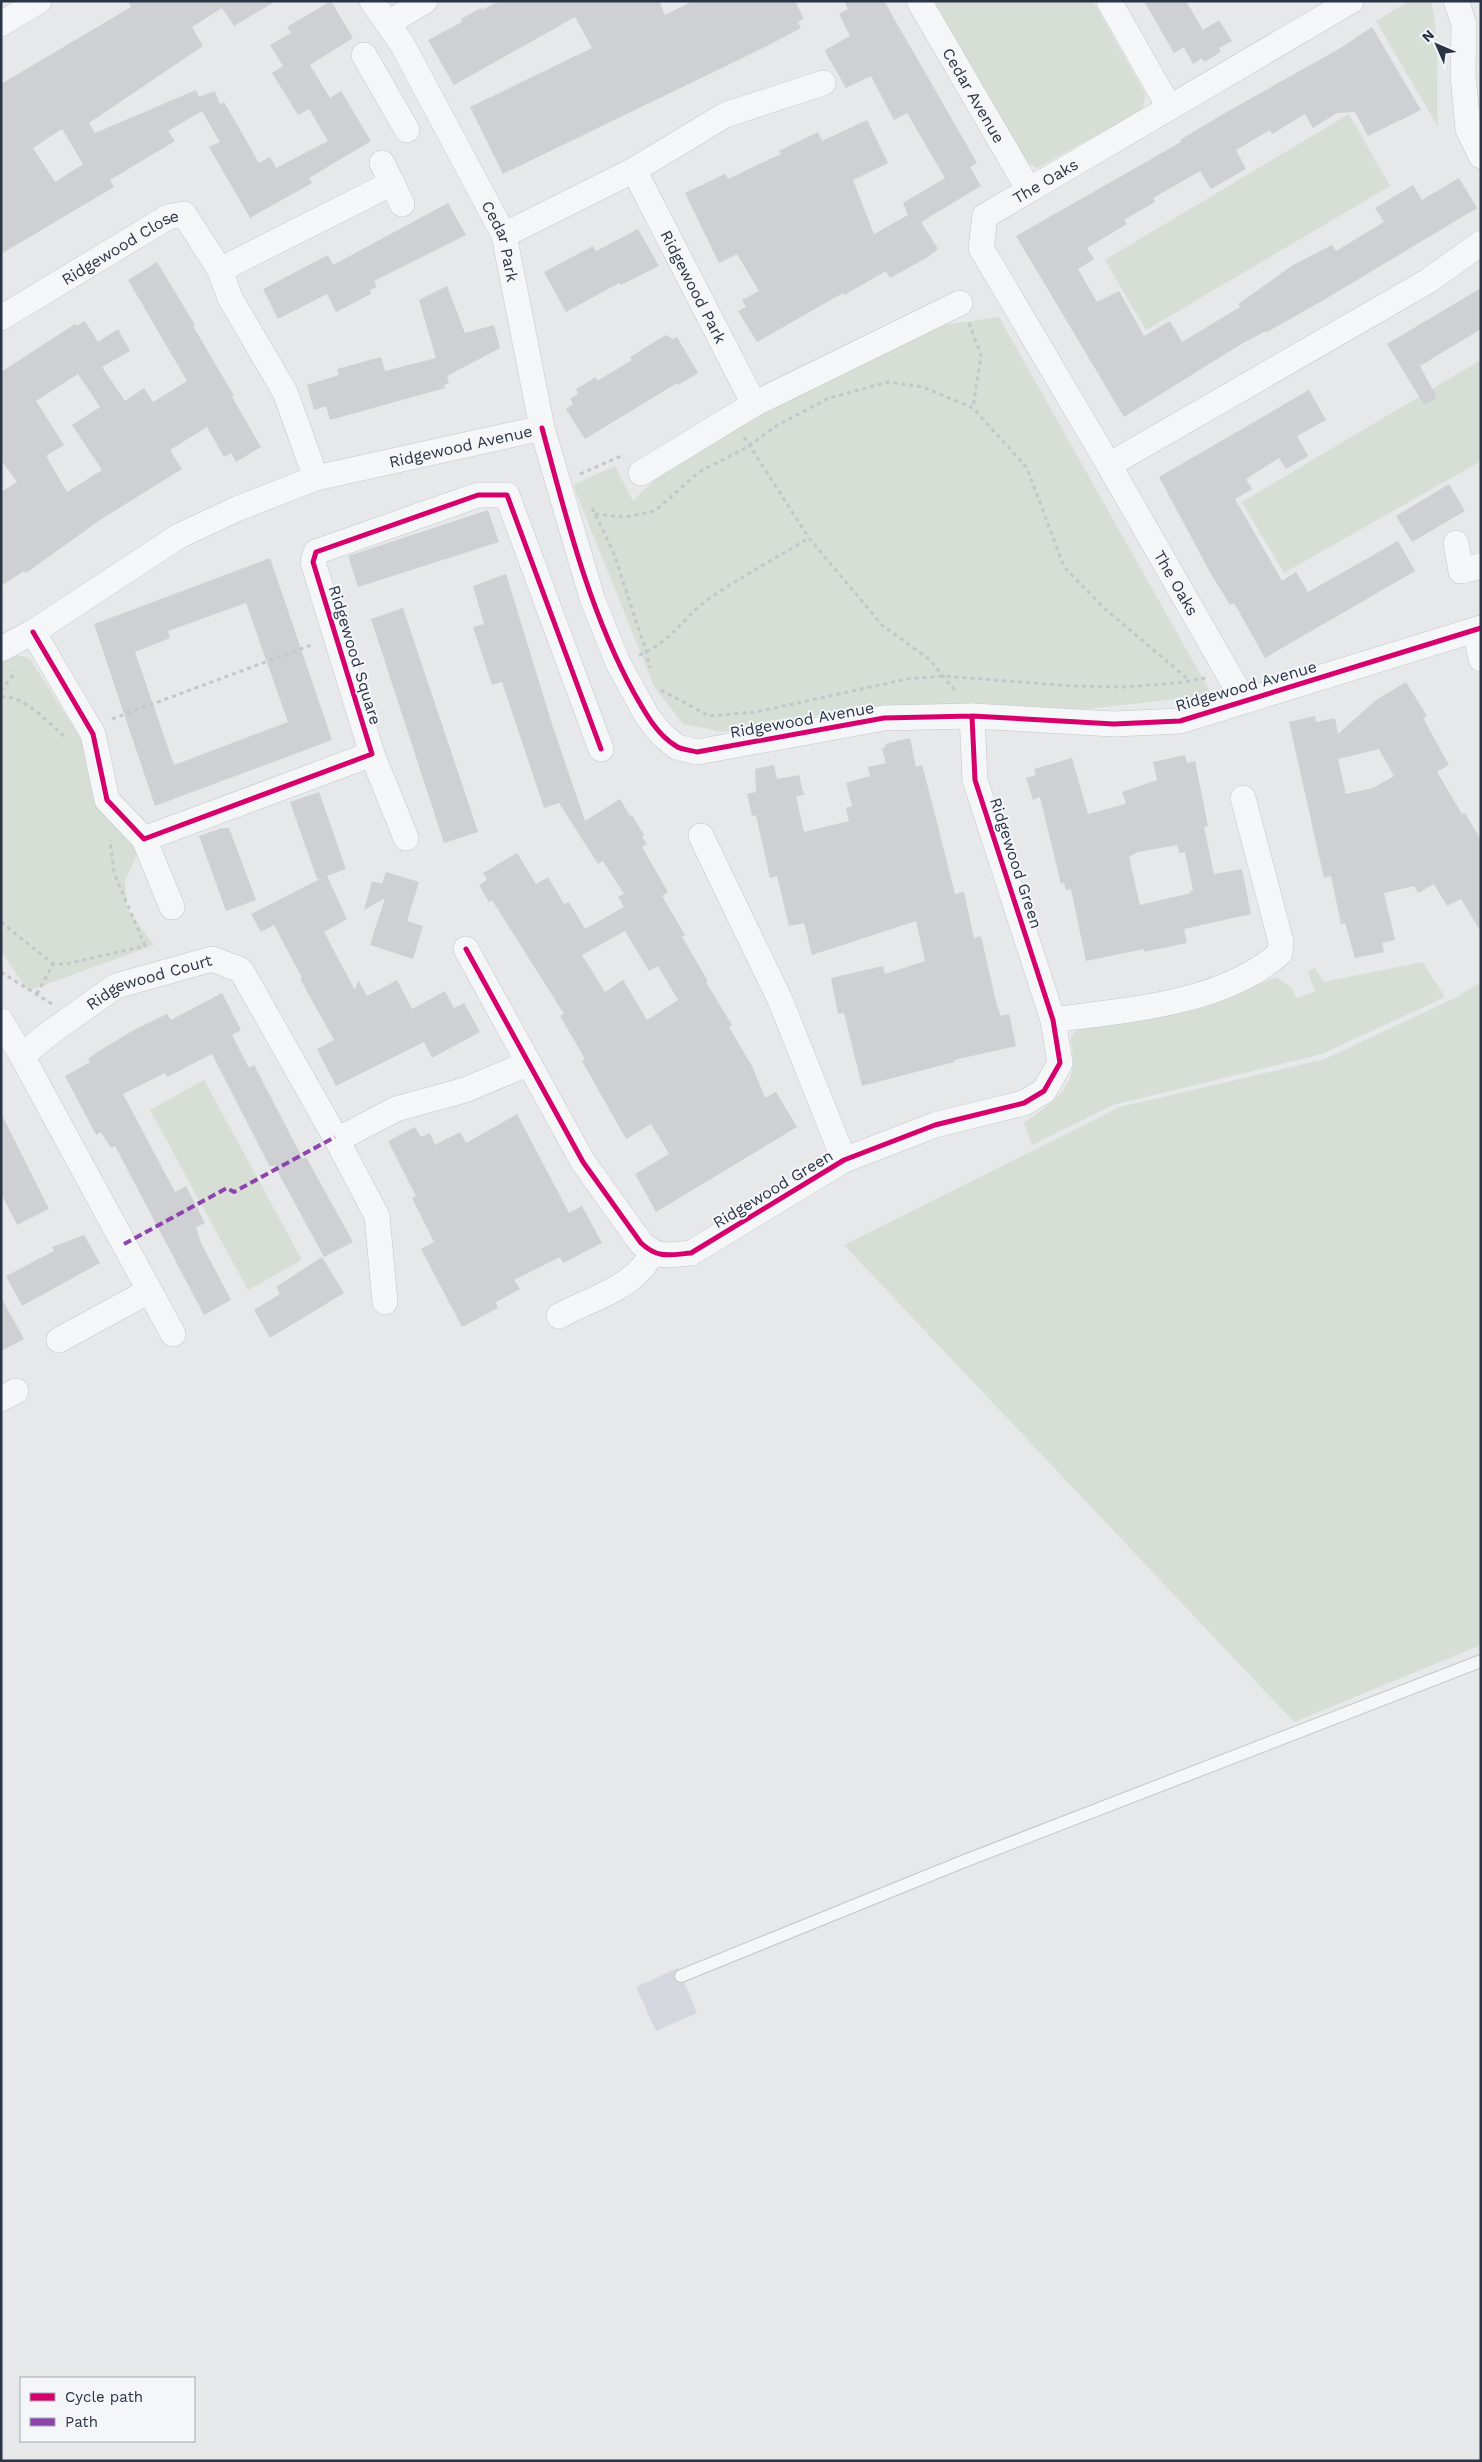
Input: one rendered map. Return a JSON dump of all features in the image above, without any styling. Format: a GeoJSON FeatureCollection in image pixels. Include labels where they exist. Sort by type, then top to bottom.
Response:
{"type":"FeatureCollection","features":[{"type":"Feature","properties":{"kind":"street"},"geometry":{"type":"LineString","coordinates":[[1,24],[39,1]]}},
{"type":"Feature","properties":{"kind":"street","name":"Cedar Park"},"geometry":{"type":"LineString","coordinates":[[372,1],[388,23],[417,71],[504,235],[542,428]]}},
{"type":"Feature","properties":{"kind":"street"},"geometry":{"type":"LineString","coordinates":[[388,23],[425,1]]}},
{"type":"Feature","properties":{"kind":"street","name":"Cedar Avenue"},"geometry":{"type":"LineString","coordinates":[[919,1],[1029,190]]}},
{"type":"Feature","properties":{"kind":"street"},"geometry":{"type":"LineString","coordinates":[[1109,1],[1169,108]]}},
{"type":"Feature","properties":{"kind":"street","name":"The Oaks"},"geometry":{"type":"LineString","coordinates":[[1244,701],[981,248],[985,216],[1351,1]]}},
{"type":"Feature","properties":{"kind":"street"},"geometry":{"type":"LineString","coordinates":[[1456,1],[1464,24],[1462,75],[1468,129],[1481,156]]}},
{"type":"Feature","properties":{"kind":"street"},"geometry":{"type":"LineString","coordinates":[[364,56],[407,130]]}},
{"type":"Feature","properties":{"kind":"street"},"geometry":{"type":"LineString","coordinates":[[385,92],[417,71]]}},
{"type":"Feature","properties":{"kind":"street"},"geometry":{"type":"LineString","coordinates":[[504,235],[634,170],[724,115],[823,83]]}},
{"type":"Feature","properties":{"kind":"street","name":"Ridgewood Park"},"geometry":{"type":"LineString","coordinates":[[634,170],[754,404]]}},
{"type":"Feature","properties":{"kind":"street"},"geometry":{"type":"LineString","coordinates":[[220,270],[392,183]]}},
{"type":"Feature","properties":{"kind":"street","name":"Ridgewood Close"},"geometry":{"type":"LineString","coordinates":[[1,318],[168,217],[184,214],[220,270],[230,298],[285,392],[316,478]]}},
{"type":"Feature","properties":{"kind":"street"},"geometry":{"type":"LineString","coordinates":[[1108,465],[1428,281],[1462,259],[1481,243]]}},
{"type":"Feature","properties":{"kind":"street"},"geometry":{"type":"LineString","coordinates":[[641,473],[754,404],[960,303]]}},
{"type":"Feature","properties":{"kind":"street","name":"Ridgewood Avenue"},"geometry":{"type":"LineString","coordinates":[[1,649],[32,632],[179,536],[239,508],[316,478],[542,428],[592,598],[618,663],[647,716],[662,734],[677,747],[698,752],[884,718],[972,716],[1114,724],[1180,721],[1478,629]]}},
{"type":"Feature","properties":{"kind":"street","name":"Ridgewood Square"},"geometry":{"type":"LineString","coordinates":[[406,838],[372,754],[313,562],[316,552],[478,495],[507,495],[601,749]]}},
{"type":"Feature","properties":{"kind":"street"},"geometry":{"type":"LineString","coordinates":[[1456,543],[1461,571],[1481,566]]}},
{"type":"Feature","properties":{"kind":"street"},"geometry":{"type":"LineString","coordinates":[[1478,629],[1481,659]]}},
{"type":"Feature","properties":{"kind":"street"},"geometry":{"type":"LineString","coordinates":[[32,632],[93,734],[107,800],[144,839],[172,908]]}},
{"type":"Feature","properties":{"kind":"street","name":"Ridgewood Green"},"geometry":{"type":"LineString","coordinates":[[652,1253],[665,1256],[691,1253],[844,1160],[935,1124],[1024,1103],[1044,1091],[1060,1063],[1054,1020],[975,780],[972,716]]}},
{"type":"Feature","properties":{"kind":"street"},"geometry":{"type":"LineString","coordinates":[[144,839],[372,754]]}},
{"type":"Feature","properties":{"kind":"street"},"geometry":{"type":"LineString","coordinates":[[1054,1020],[1151,1007],[1224,987],[1268,963],[1280,953],[1281,942],[1243,798]]}},
{"type":"Feature","properties":{"kind":"street","name":"Ridgewood Green"},"geometry":{"type":"LineString","coordinates":[[701,836],[781,1002],[844,1160]]}},
{"type":"Feature","properties":{"kind":"street"},"geometry":{"type":"LineString","coordinates":[[466,949],[583,1162],[642,1243],[652,1253],[642,1269],[632,1277],[609,1292],[559,1316]]}},
{"type":"Feature","properties":{"kind":"street","name":"Ridgewood Court"},"geometry":{"type":"LineString","coordinates":[[22,1056],[116,986],[212,959],[241,970],[337,1140],[377,1216],[385,1302]]}},
{"type":"Feature","properties":{"kind":"street"},"geometry":{"type":"LineString","coordinates":[[1,1021],[22,1056],[173,1334]]}},
{"type":"Feature","properties":{"kind":"street"},"geometry":{"type":"LineString","coordinates":[[337,1140],[396,1109],[465,1090],[529,1063]]}},
{"type":"Feature","properties":{"kind":"street"},"geometry":{"type":"LineString","coordinates":[[59,1340],[150,1291]]}},
{"type":"Feature","properties":{"kind":"lane"},"geometry":{"type":"LineString","coordinates":[[681,1976],[962,1862],[1481,1661]]}},
{"type":"Feature","properties":{"kind":"path"},"geometry":{"type":"LineString","coordinates":[[960,303],[981,355],[972,408]]}},
{"type":"Feature","properties":{"kind":"path"},"geometry":{"type":"LineString","coordinates":[[595,514],[626,517],[655,511],[699,472],[749,446],[776,426],[830,398],[888,382],[923,387],[972,408],[1027,468],[1064,567],[1104,608],[1190,681]]}},
{"type":"Feature","properties":{"kind":"path"},"geometry":{"type":"LineString","coordinates":[[733,417],[749,446],[809,538],[882,625],[930,660],[972,716]]}},
{"type":"Feature","properties":{"kind":"path"},"geometry":{"type":"LineString","coordinates":[[557,482],[621,456],[641,473]]}},
{"type":"Feature","properties":{"kind":"path"},"geometry":{"type":"LineString","coordinates":[[589,501],[612,552],[646,652],[652,678]]}},
{"type":"Feature","properties":{"kind":"path"},"geometry":{"type":"LineString","coordinates":[[618,663],[653,649],[676,632],[709,599],[809,538]]}},
{"type":"Feature","properties":{"kind":"path"},"geometry":{"type":"LineString","coordinates":[[118,717],[336,636]]}},
{"type":"Feature","properties":{"kind":"path"},"geometry":{"type":"LineString","coordinates":[[654,686],[709,716],[756,712],[907,679],[943,676],[1072,686],[1114,687],[1190,681],[1228,673]]}},
{"type":"Feature","properties":{"kind":"path"},"geometry":{"type":"LineString","coordinates":[[1,697],[7,696],[30,706],[68,739],[95,744]]}},
{"type":"Feature","properties":{"kind":"path"},"geometry":{"type":"LineString","coordinates":[[1,922],[53,964],[66,964],[145,946],[114,873],[110,840],[125,818]]}},
{"type":"Feature","properties":{"kind":"path"},"geometry":{"type":"LineString","coordinates":[[37,994],[53,964]]}},
{"type":"Feature","properties":{"kind":"path"},"geometry":{"type":"LineString","coordinates":[[1,972],[75,1016]]}},
{"type":"Feature","properties":{"kind":"shaded area"},"geometry":{"type":"Polygon","coordinates":[[[933,1],[1093,1],[1145,94],[1143,109],[1037,168],[1023,160],[933,1]]]}},
{"type":"Feature","properties":{"kind":"shaded area"},"geometry":{"type":"Polygon","coordinates":[[[1409,1],[1431,1],[1437,48],[1438,127],[1376,21],[1409,1]]]}},
{"type":"Feature","properties":{"kind":"shaded area"},"geometry":{"type":"Polygon","coordinates":[[[1349,114],[1390,186],[1146,330],[1105,260],[1349,114]]]}},
{"type":"Feature","properties":{"kind":"shaded area"},"geometry":{"type":"Polygon","coordinates":[[[999,317],[1212,695],[1077,710],[974,704],[859,708],[723,732],[683,724],[654,686],[573,485],[615,466],[633,501],[670,464],[932,324],[950,324],[999,317]]]}},
{"type":"Feature","properties":{"kind":"shaded area"},"geometry":{"type":"Polygon","coordinates":[[[1481,360],[1481,461],[1284,573],[1242,502],[1481,360]]]}},
{"type":"Feature","properties":{"kind":"shaded area"},"geometry":{"type":"Polygon","coordinates":[[[8,652],[30,659],[87,748],[98,804],[138,852],[125,881],[127,909],[154,945],[28,991],[1,951],[1,655],[8,652]]]}},
{"type":"Feature","properties":{"kind":"shaded area"},"geometry":{"type":"Polygon","coordinates":[[[1423,962],[1445,997],[1322,1054],[1113,1105],[1032,1145],[1024,1123],[1040,1112],[1062,1092],[1071,1075],[1073,1065],[1071,1037],[1082,1025],[1196,1010],[1276,977],[1292,988],[1296,998],[1315,992],[1308,971],[1315,968],[1324,982],[1423,962]]]}},
{"type":"Feature","properties":{"kind":"shaded area"},"geometry":{"type":"Polygon","coordinates":[[[1481,982],[1481,1645],[1294,1722],[844,1245],[1120,1107],[1325,1059],[1457,997],[1481,982]]]}},
{"type":"Feature","properties":{"kind":"shaded area"},"geometry":{"type":"Polygon","coordinates":[[[204,1080],[302,1260],[248,1290],[150,1110],[204,1080]]]}},
{"type":"Feature","properties":{"kind":"shaded area"},"geometry":{"type":"Polygon","coordinates":[[[678,1968],[697,2013],[656,2031],[636,1987],[678,1968]]]}},
{"type":"Feature","properties":{"kind":"building"},"geometry":{"type":"Polygon","coordinates":[[[128,1],[276,1],[234,26],[222,8],[192,27],[203,46],[89,123],[95,133],[196,90],[199,97],[215,91],[220,105],[224,102],[259,163],[270,157],[276,168],[328,141],[309,109],[298,115],[272,73],[283,66],[270,45],[291,33],[287,27],[331,1],[353,38],[310,65],[330,98],[341,91],[371,141],[309,178],[312,183],[250,218],[209,147],[220,142],[202,111],[168,131],[175,141],[110,180],[114,187],[1,254],[1,84],[131,7],[128,1]],[[62,129],[33,148],[55,182],[83,164],[62,129]]]}},
{"type":"Feature","properties":{"kind":"building"},"geometry":{"type":"Polygon","coordinates":[[[499,1],[659,1],[665,15],[693,1],[795,1],[804,19],[798,22],[801,28],[769,45],[503,174],[470,107],[592,48],[575,17],[454,85],[428,40],[462,22],[461,19],[481,8],[482,10],[499,1]]]}},
{"type":"Feature","properties":{"kind":"building"},"geometry":{"type":"Polygon","coordinates":[[[844,1],[884,1],[977,163],[970,167],[981,186],[921,222],[938,249],[928,257],[890,278],[886,271],[757,342],[738,311],[746,307],[742,300],[759,291],[737,254],[719,263],[685,193],[725,174],[728,179],[781,154],[779,151],[818,132],[822,141],[867,120],[888,163],[853,180],[874,234],[908,215],[903,203],[945,178],[907,113],[894,120],[871,76],[846,88],[828,57],[825,50],[850,36],[839,14],[848,9],[844,1]]]}},
{"type":"Feature","properties":{"kind":"building"},"geometry":{"type":"Polygon","coordinates":[[[1144,1],[1186,1],[1203,30],[1219,20],[1232,41],[1219,48],[1221,52],[1204,62],[1202,58],[1193,64],[1184,47],[1174,53],[1144,1]]]}},
{"type":"Feature","properties":{"kind":"building"},"geometry":{"type":"Polygon","coordinates":[[[1372,27],[1421,110],[1368,136],[1355,112],[1337,113],[1313,128],[1305,114],[1272,134],[1270,130],[1236,150],[1246,169],[1211,189],[1200,171],[1153,198],[1155,202],[1124,220],[1127,224],[1087,248],[1094,259],[1078,269],[1097,302],[1119,291],[1144,336],[1170,321],[1182,342],[1240,307],[1238,304],[1293,265],[1332,245],[1336,251],[1384,222],[1375,208],[1413,185],[1422,200],[1459,178],[1477,208],[1327,298],[1267,332],[1243,343],[1124,417],[1016,236],[1181,142],[1180,140],[1218,117],[1342,47],[1372,27]]]}},
{"type":"Feature","properties":{"kind":"building"},"geometry":{"type":"Polygon","coordinates":[[[448,203],[466,235],[374,281],[377,287],[370,290],[371,294],[336,312],[327,294],[278,319],[263,289],[328,255],[333,265],[448,203]]]}},
{"type":"Feature","properties":{"kind":"building"},"geometry":{"type":"Polygon","coordinates":[[[638,229],[659,266],[621,285],[619,283],[566,312],[544,272],[593,246],[596,251],[638,229]]]}},
{"type":"Feature","properties":{"kind":"building"},"geometry":{"type":"Polygon","coordinates":[[[157,262],[195,325],[193,326],[261,447],[236,462],[231,453],[224,457],[207,427],[170,450],[182,469],[100,520],[26,573],[24,571],[1,586],[1,492],[17,482],[1,460],[1,372],[75,324],[76,326],[85,321],[98,342],[118,329],[130,351],[102,367],[125,401],[144,388],[153,402],[187,381],[128,280],[157,262]],[[78,374],[36,401],[64,445],[46,456],[67,492],[102,470],[72,425],[100,407],[78,374]]]}},
{"type":"Feature","properties":{"kind":"building"},"geometry":{"type":"Polygon","coordinates":[[[447,286],[465,333],[494,325],[500,348],[447,376],[449,383],[444,385],[445,388],[330,420],[326,406],[314,410],[307,385],[339,375],[337,369],[381,357],[385,371],[436,358],[419,300],[447,286]]]}},
{"type":"Feature","properties":{"kind":"building"},"geometry":{"type":"Polygon","coordinates":[[[1481,288],[1481,329],[1420,366],[1437,398],[1424,405],[1387,344],[1481,288]]]}},
{"type":"Feature","properties":{"kind":"building"},"geometry":{"type":"Polygon","coordinates":[[[666,335],[673,339],[677,337],[698,373],[678,385],[677,383],[585,439],[566,409],[573,404],[570,399],[578,394],[576,389],[596,377],[597,381],[632,360],[630,357],[666,335]]]}},
{"type":"Feature","properties":{"kind":"building"},"geometry":{"type":"Polygon","coordinates":[[[1309,390],[1326,420],[1297,436],[1308,456],[1286,469],[1279,458],[1246,479],[1252,489],[1235,499],[1282,581],[1296,572],[1308,592],[1398,541],[1415,571],[1265,658],[1234,603],[1230,605],[1211,574],[1159,477],[1309,390]]]}},
{"type":"Feature","properties":{"kind":"building"},"geometry":{"type":"Polygon","coordinates":[[[1449,484],[1465,511],[1412,542],[1396,516],[1449,484]]]}},
{"type":"Feature","properties":{"kind":"building"},"geometry":{"type":"Polygon","coordinates":[[[488,510],[499,542],[358,587],[348,556],[488,510]]]}},
{"type":"Feature","properties":{"kind":"building"},"geometry":{"type":"Polygon","coordinates":[[[270,558],[332,740],[155,806],[94,624],[270,558]],[[246,603],[168,631],[170,638],[135,652],[174,765],[288,722],[246,603]]]}},
{"type":"Feature","properties":{"kind":"building"},"geometry":{"type":"Polygon","coordinates":[[[506,574],[552,724],[585,821],[620,799],[630,816],[632,815],[647,844],[642,847],[668,892],[662,896],[685,935],[682,937],[708,981],[706,982],[732,1025],[729,1027],[752,1066],[765,1098],[776,1092],[797,1127],[656,1212],[635,1174],[669,1154],[651,1124],[626,1139],[582,1061],[585,1059],[560,1016],[564,1014],[492,900],[489,902],[479,885],[487,880],[483,873],[517,853],[536,884],[548,877],[564,904],[569,902],[585,929],[624,907],[618,897],[624,894],[603,861],[598,864],[559,803],[544,808],[502,682],[492,685],[473,627],[484,624],[473,586],[506,574]],[[625,931],[582,955],[605,992],[623,980],[647,1020],[678,1000],[658,966],[649,971],[625,931]]]}},
{"type":"Feature","properties":{"kind":"building"},"geometry":{"type":"Polygon","coordinates":[[[403,608],[478,832],[444,843],[371,619],[403,608]]]}},
{"type":"Feature","properties":{"kind":"building"},"geometry":{"type":"Polygon","coordinates":[[[1406,682],[1427,716],[1423,718],[1449,765],[1437,772],[1462,814],[1465,813],[1481,840],[1481,932],[1461,899],[1447,906],[1434,884],[1418,893],[1414,886],[1384,893],[1395,940],[1382,943],[1384,952],[1355,958],[1345,923],[1341,924],[1331,876],[1324,878],[1289,722],[1315,716],[1316,722],[1335,718],[1338,734],[1376,700],[1406,682]],[[1379,749],[1338,759],[1346,794],[1373,788],[1394,776],[1379,749]]]}},
{"type":"Feature","properties":{"kind":"building"},"geometry":{"type":"Polygon","coordinates":[[[910,738],[916,767],[922,765],[955,894],[964,892],[974,938],[981,936],[997,1006],[1001,1016],[1009,1014],[1016,1046],[954,1060],[954,1062],[862,1086],[844,1013],[838,1014],[831,978],[883,966],[885,974],[925,961],[916,921],[812,955],[804,923],[789,926],[777,876],[770,878],[756,815],[752,816],[747,794],[756,792],[755,769],[774,765],[777,779],[799,775],[804,795],[796,796],[804,832],[849,821],[846,808],[852,806],[846,783],[870,776],[868,767],[886,763],[882,748],[886,747],[885,744],[910,738]]]}},
{"type":"Feature","properties":{"kind":"building"},"geometry":{"type":"Polygon","coordinates":[[[1185,755],[1187,763],[1195,761],[1208,826],[1204,827],[1214,874],[1242,869],[1251,914],[1184,929],[1187,943],[1144,952],[1144,949],[1086,961],[1071,889],[1066,890],[1064,883],[1061,884],[1040,797],[1033,800],[1026,778],[1036,775],[1034,769],[1072,758],[1088,814],[1125,804],[1122,792],[1157,780],[1153,762],[1185,755]],[[1177,845],[1138,852],[1129,857],[1140,905],[1191,893],[1190,891],[1193,890],[1185,852],[1179,853],[1177,845]]]}},
{"type":"Feature","properties":{"kind":"building"},"geometry":{"type":"Polygon","coordinates":[[[319,792],[346,869],[327,876],[347,919],[324,932],[355,990],[358,980],[367,996],[397,980],[412,1009],[445,991],[454,1008],[464,1003],[480,1032],[432,1058],[424,1042],[336,1086],[317,1049],[334,1040],[300,979],[302,978],[274,925],[261,932],[251,914],[320,879],[317,879],[290,802],[319,792]]]}},
{"type":"Feature","properties":{"kind":"building"},"geometry":{"type":"Polygon","coordinates":[[[222,828],[229,828],[256,900],[226,911],[199,836],[222,828]]]}},
{"type":"Feature","properties":{"kind":"building"},"geometry":{"type":"Polygon","coordinates":[[[386,872],[419,882],[407,921],[423,926],[413,959],[370,945],[385,898],[364,910],[372,881],[382,884],[386,872]]]}},
{"type":"Feature","properties":{"kind":"building"},"geometry":{"type":"Polygon","coordinates":[[[222,993],[241,1030],[232,1035],[249,1068],[254,1065],[303,1159],[306,1157],[353,1242],[324,1257],[274,1165],[270,1167],[212,1054],[167,1077],[165,1073],[123,1094],[175,1192],[186,1186],[205,1223],[196,1227],[201,1243],[231,1300],[204,1315],[115,1146],[111,1148],[101,1132],[96,1135],[65,1076],[90,1062],[88,1059],[96,1053],[132,1031],[167,1014],[171,1020],[222,993]]]}},
{"type":"Feature","properties":{"kind":"building"},"geometry":{"type":"Polygon","coordinates":[[[1,1113],[49,1209],[17,1225],[1,1193],[1,1113]]]}},
{"type":"Feature","properties":{"kind":"building"},"geometry":{"type":"Polygon","coordinates":[[[517,1114],[569,1213],[582,1206],[602,1243],[563,1263],[560,1257],[514,1280],[520,1289],[496,1302],[498,1308],[462,1327],[421,1249],[434,1242],[412,1198],[416,1196],[388,1141],[415,1127],[421,1137],[430,1133],[435,1145],[460,1132],[466,1143],[517,1114]]]}},
{"type":"Feature","properties":{"kind":"building"},"geometry":{"type":"Polygon","coordinates":[[[84,1235],[100,1263],[22,1306],[6,1276],[54,1251],[52,1247],[84,1235]]]}},
{"type":"Feature","properties":{"kind":"building"},"geometry":{"type":"Polygon","coordinates":[[[322,1257],[344,1293],[270,1338],[254,1310],[280,1294],[276,1287],[322,1257]]]}},
{"type":"Feature","properties":{"kind":"building"},"geometry":{"type":"Polygon","coordinates":[[[1,1297],[24,1339],[1,1351],[1,1297]]]}},
{"type":"Feature","properties":{"kind":"marked path"},"geometry":{"type":"LineString","coordinates":[[124,1244],[227,1188],[234,1192],[335,1137]]}},
{"type":"Feature","properties":{"kind":"cycle path"},"geometry":{"type":"LineString","coordinates":[[542,428],[591,597],[618,662],[638,700],[657,729],[669,741],[686,750],[697,752],[884,718],[972,716],[1114,724],[1180,721],[1481,628]]}},
{"type":"Feature","properties":{"kind":"cycle path"},"geometry":{"type":"LineString","coordinates":[[33,632],[93,734],[107,800],[144,839],[372,754],[313,562],[316,552],[478,495],[507,495],[601,749]]}},
{"type":"Feature","properties":{"kind":"cycle path"},"geometry":{"type":"LineString","coordinates":[[466,949],[583,1162],[641,1243],[658,1254],[691,1253],[844,1160],[935,1125],[1024,1103],[1044,1091],[1060,1063],[1053,1020],[975,780],[972,716]]}}]}
